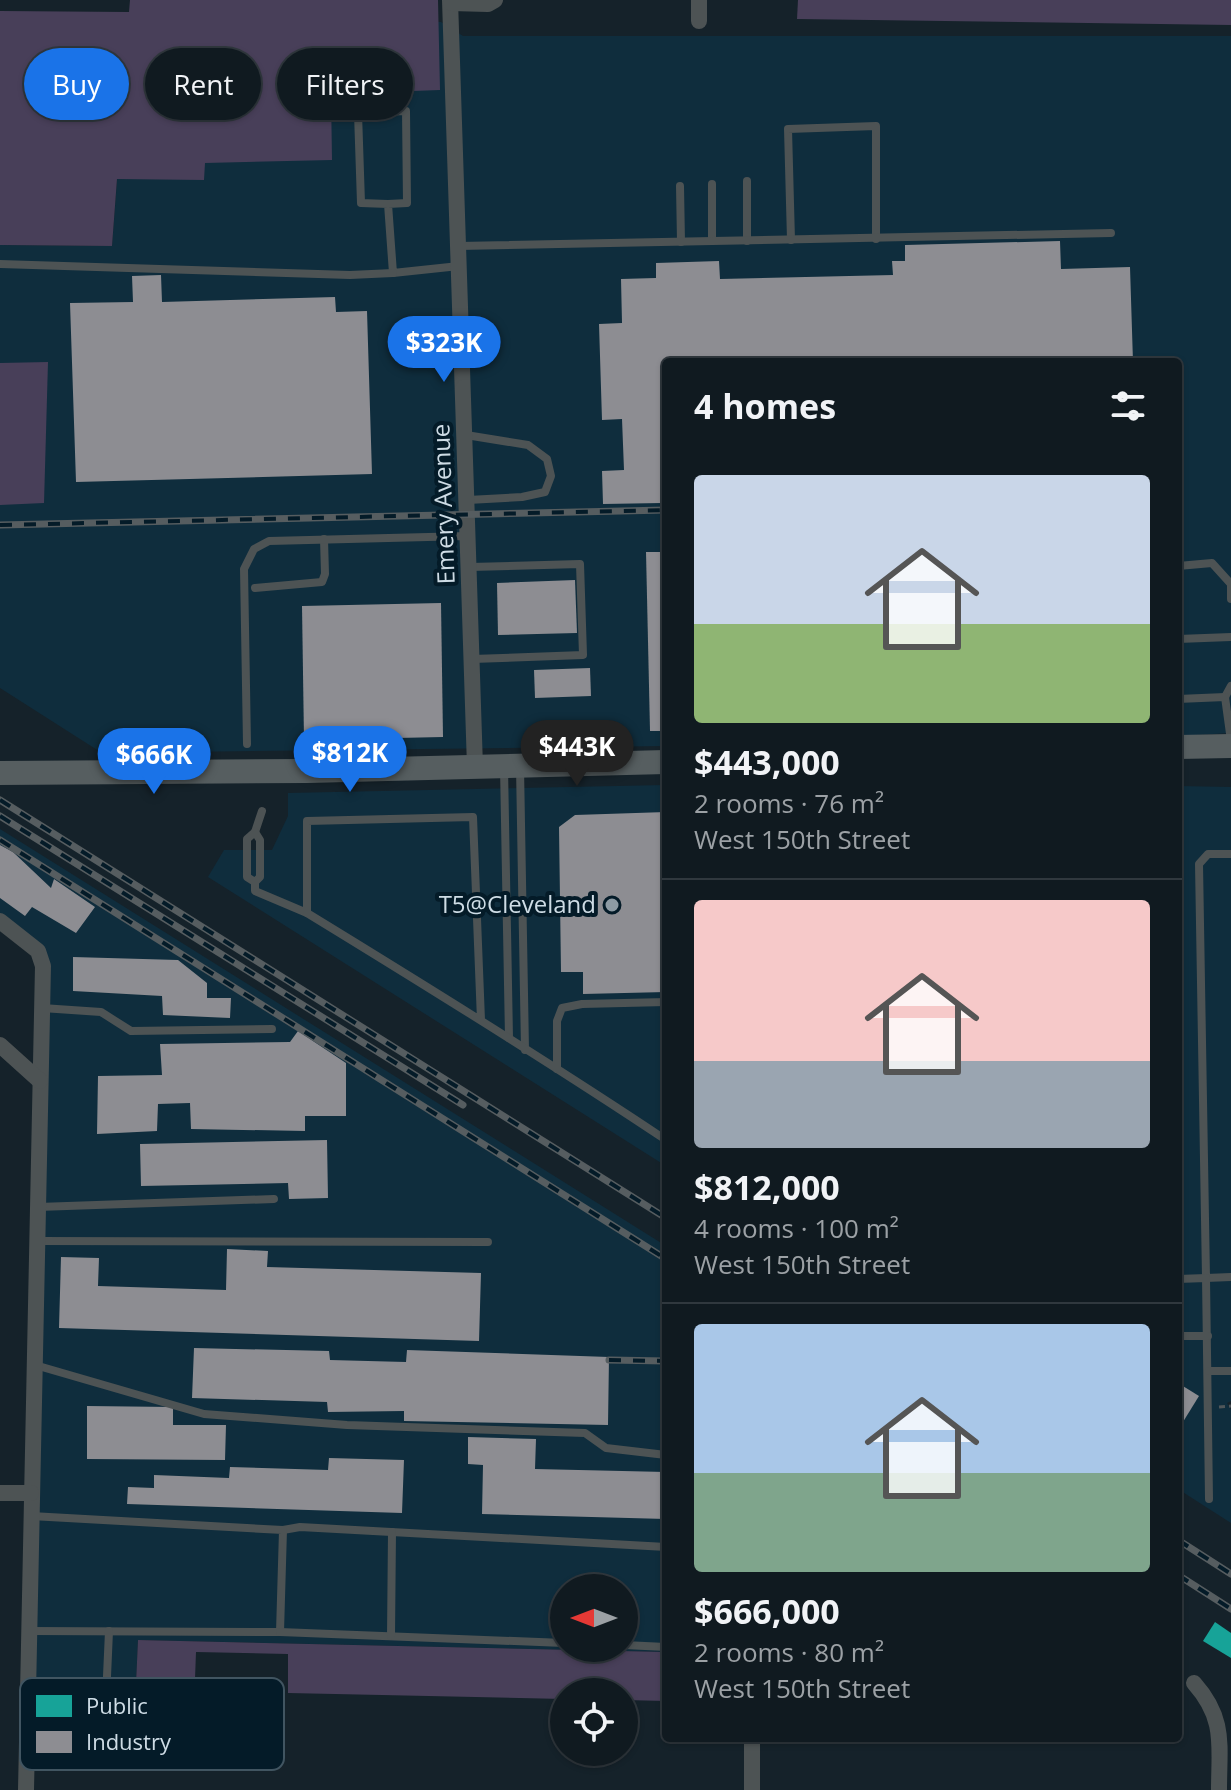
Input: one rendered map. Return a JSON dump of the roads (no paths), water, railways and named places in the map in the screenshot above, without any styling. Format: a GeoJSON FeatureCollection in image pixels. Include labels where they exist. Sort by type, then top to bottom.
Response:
{"type":"FeatureCollection","features":[{"type":"Feature","properties":{"kind":"main road"},"geometry":{"type":"LineString","coordinates":[[1182,747],[1231,744]]}},
{"type":"Feature","properties":{"kind":"main road"},"geometry":{"type":"LineString","coordinates":[[0,773],[307,771],[662,762]]}},
{"type":"Feature","properties":{"kind":"street"},"geometry":{"type":"LineString","coordinates":[[450,2],[488,4],[495,0]]}},
{"type":"Feature","properties":{"kind":"street"},"geometry":{"type":"LineString","coordinates":[[699,0],[699,21]]}},
{"type":"Feature","properties":{"kind":"street","name":"Emery Avenue"},"geometry":{"type":"LineString","coordinates":[[450,2],[475,767]]}},
{"type":"Feature","properties":{"kind":"street"},"geometry":{"type":"LineString","coordinates":[[0,921],[38,951],[43,966],[28,1678]]}},
{"type":"Feature","properties":{"kind":"street"},"geometry":{"type":"LineString","coordinates":[[0,1045],[40,1081]]}},
{"type":"Feature","properties":{"kind":"street"},"geometry":{"type":"LineString","coordinates":[[0,1493],[31,1493]]}},
{"type":"Feature","properties":{"kind":"street"},"geometry":{"type":"LineString","coordinates":[[1194,1683],[1209,1700],[1220,1723],[1219,1790]]}},
{"type":"Feature","properties":{"kind":"street"},"geometry":{"type":"LineString","coordinates":[[752,1742],[752,1790]]}},
{"type":"Feature","properties":{"kind":"street"},"geometry":{"type":"LineString","coordinates":[[26,1770],[26,1790]]}},
{"type":"Feature","properties":{"kind":"lane"},"geometry":{"type":"LineString","coordinates":[[406,111],[407,203],[388,204],[361,203],[358,113],[406,111]]}},
{"type":"Feature","properties":{"kind":"lane"},"geometry":{"type":"LineString","coordinates":[[791,240],[788,129],[876,126],[876,239]]}},
{"type":"Feature","properties":{"kind":"lane"},"geometry":{"type":"LineString","coordinates":[[747,181],[747,241]]}},
{"type":"Feature","properties":{"kind":"lane"},"geometry":{"type":"LineString","coordinates":[[712,184],[712,241]]}},
{"type":"Feature","properties":{"kind":"lane"},"geometry":{"type":"LineString","coordinates":[[680,186],[681,242]]}},
{"type":"Feature","properties":{"kind":"lane"},"geometry":{"type":"LineString","coordinates":[[388,204],[393,273]]}},
{"type":"Feature","properties":{"kind":"lane"},"geometry":{"type":"LineString","coordinates":[[459,246],[1111,233]]}},
{"type":"Feature","properties":{"kind":"lane"},"geometry":{"type":"LineString","coordinates":[[0,264],[350,275],[460,266]]}},
{"type":"Feature","properties":{"kind":"lane"},"geometry":{"type":"LineString","coordinates":[[466,435],[528,445],[547,459],[551,476],[545,492],[522,497],[468,500]]}},
{"type":"Feature","properties":{"kind":"lane"},"geometry":{"type":"LineString","coordinates":[[247,744],[244,569],[254,549],[269,541],[469,536]]}},
{"type":"Feature","properties":{"kind":"lane"},"geometry":{"type":"LineString","coordinates":[[255,588],[322,582],[325,574],[324,539]]}},
{"type":"Feature","properties":{"kind":"lane"},"geometry":{"type":"LineString","coordinates":[[1182,566],[1212,563],[1231,584],[1231,599]]}},
{"type":"Feature","properties":{"kind":"lane"},"geometry":{"type":"LineString","coordinates":[[470,567],[580,564],[583,655],[472,659]]}},
{"type":"Feature","properties":{"kind":"lane"},"geometry":{"type":"LineString","coordinates":[[1182,639],[1231,637]]}},
{"type":"Feature","properties":{"kind":"lane"},"geometry":{"type":"LineString","coordinates":[[1231,686],[1225,697],[1231,744]]}},
{"type":"Feature","properties":{"kind":"lane"},"geometry":{"type":"LineString","coordinates":[[1182,699],[1225,697]]}},
{"type":"Feature","properties":{"kind":"lane"},"geometry":{"type":"LineString","coordinates":[[512,766],[525,952],[525,1050]]}},
{"type":"Feature","properties":{"kind":"lane"},"geometry":{"type":"LineString","coordinates":[[509,1038],[512,766]]}},
{"type":"Feature","properties":{"kind":"lane"},"geometry":{"type":"LineString","coordinates":[[262,811],[255,832],[260,840],[260,877],[255,882],[255,891],[307,913],[481,1020],[662,1137]]}},
{"type":"Feature","properties":{"kind":"lane"},"geometry":{"type":"LineString","coordinates":[[307,913],[307,821],[473,817],[481,1020]]}},
{"type":"Feature","properties":{"kind":"lane"},"geometry":{"type":"LineString","coordinates":[[1209,1499],[1199,864],[1208,854],[1231,854]]}},
{"type":"Feature","properties":{"kind":"lane"},"geometry":{"type":"LineString","coordinates":[[509,952],[525,952]]}},
{"type":"Feature","properties":{"kind":"lane"},"geometry":{"type":"LineString","coordinates":[[557,1069],[557,1021],[562,1008],[582,1004],[662,1002]]}},
{"type":"Feature","properties":{"kind":"lane"},"geometry":{"type":"LineString","coordinates":[[42,1008],[101,1012],[131,1031],[272,1029]]}},
{"type":"Feature","properties":{"kind":"lane"},"geometry":{"type":"LineString","coordinates":[[37,1207],[274,1199]]}},
{"type":"Feature","properties":{"kind":"lane"},"geometry":{"type":"LineString","coordinates":[[37,1241],[488,1242]]}},
{"type":"Feature","properties":{"kind":"lane"},"geometry":{"type":"LineString","coordinates":[[1182,1279],[1231,1277]]}},
{"type":"Feature","properties":{"kind":"lane"},"geometry":{"type":"LineString","coordinates":[[1182,1336],[1208,1336]]}},
{"type":"Feature","properties":{"kind":"lane"},"geometry":{"type":"LineString","coordinates":[[34,1365],[204,1414],[347,1425],[585,1433],[606,1448],[662,1455]]}},
{"type":"Feature","properties":{"kind":"lane"},"geometry":{"type":"LineString","coordinates":[[1209,1371],[1231,1371]]}},
{"type":"Feature","properties":{"kind":"lane"},"geometry":{"type":"LineString","coordinates":[[31,1516],[662,1547]]}},
{"type":"Feature","properties":{"kind":"lane"},"geometry":{"type":"LineString","coordinates":[[280,1632],[283,1530]]}},
{"type":"Feature","properties":{"kind":"lane"},"geometry":{"type":"LineString","coordinates":[[391,1636],[392,1532]]}},
{"type":"Feature","properties":{"kind":"lane"},"geometry":{"type":"LineString","coordinates":[[29,1631],[280,1632],[550,1642]]}},
{"type":"Feature","properties":{"kind":"lane"},"geometry":{"type":"LineString","coordinates":[[107,1678],[109,1631]]}},
{"type":"Feature","properties":{"kind":"lane"},"geometry":{"type":"LineString","coordinates":[[638,1646],[662,1647]]}},
{"type":"Feature","properties":{"kind":"railway"},"geometry":{"type":"LineString","coordinates":[[0,525],[662,510]]}},
{"type":"Feature","properties":{"kind":"railway"},"geometry":{"type":"LineString","coordinates":[[0,800],[662,1215]]}},
{"type":"Feature","properties":{"kind":"railway"},"geometry":{"type":"LineString","coordinates":[[0,816],[463,1105]]}},
{"type":"Feature","properties":{"kind":"railway"},"geometry":{"type":"LineString","coordinates":[[0,840],[662,1256]]}},
{"type":"Feature","properties":{"kind":"railway"},"geometry":{"type":"LineString","coordinates":[[609,1360],[662,1361]]}},
{"type":"Feature","properties":{"kind":"railway"},"geometry":{"type":"LineString","coordinates":[[1182,1543],[1231,1574]]}},
{"type":"Feature","properties":{"kind":"railway"},"geometry":{"type":"LineString","coordinates":[[1182,1578],[1231,1609]]}},
{"type":"Feature","properties":{"kind":"place","name":"T5@Cleveland"},"geometry":{"type":"Point","coordinates":[612,905]}}]}
